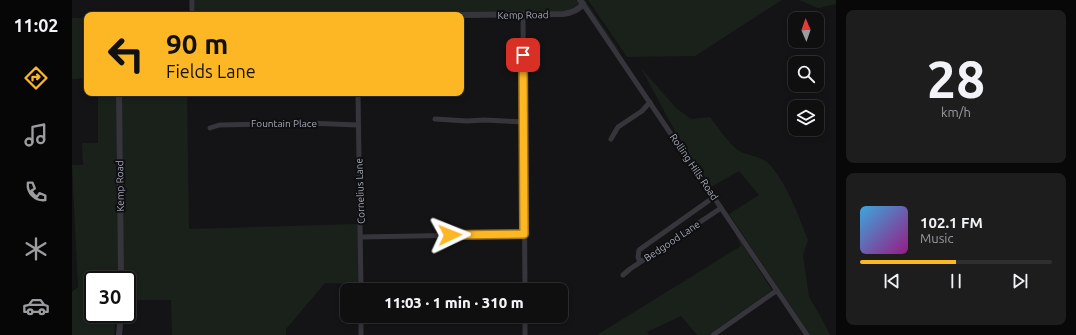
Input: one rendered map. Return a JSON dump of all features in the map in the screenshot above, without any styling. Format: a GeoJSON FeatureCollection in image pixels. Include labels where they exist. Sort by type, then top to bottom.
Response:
{"type":"FeatureCollection","features":[{"type":"Feature","properties":{"kind":"street"},"geometry":{"type":"LineString","coordinates":[[192,0],[192,12]]}},
{"type":"Feature","properties":{"kind":"street","name":"Kemp Road"},"geometry":{"type":"LineString","coordinates":[[464,16],[569,13],[577,10],[581,2]]}},
{"type":"Feature","properties":{"kind":"street","name":"Rolling Hills Road"},"geometry":{"type":"LineString","coordinates":[[581,2],[806,335]]}},
{"type":"Feature","properties":{"kind":"street"},"geometry":{"type":"LineString","coordinates":[[523,15],[525,283]]}},
{"type":"Feature","properties":{"kind":"street","name":"Kemp Road"},"geometry":{"type":"LineString","coordinates":[[119,96],[120,271]]}},
{"type":"Feature","properties":{"kind":"street","name":"Cornelius Lane"},"geometry":{"type":"LineString","coordinates":[[358,96],[361,283]]}},
{"type":"Feature","properties":{"kind":"street"},"geometry":{"type":"LineString","coordinates":[[611,139],[618,127],[642,111],[650,102]]}},
{"type":"Feature","properties":{"kind":"street"},"geometry":{"type":"LineString","coordinates":[[435,120],[524,122]]}},
{"type":"Feature","properties":{"kind":"street","name":"Fountain Place"},"geometry":{"type":"LineString","coordinates":[[210,128],[219,125],[276,123],[358,125]]}},
{"type":"Feature","properties":{"kind":"street"},"geometry":{"type":"LineString","coordinates":[[640,262],[638,257],[639,250],[714,197]]}},
{"type":"Feature","properties":{"kind":"street","name":"Bedgood Lane"},"geometry":{"type":"LineString","coordinates":[[623,275],[721,208]]}},
{"type":"Feature","properties":{"kind":"street"},"geometry":{"type":"LineString","coordinates":[[361,238],[524,234]]}},
{"type":"Feature","properties":{"kind":"street"},"geometry":{"type":"LineString","coordinates":[[713,335],[776,291]]}},
{"type":"Feature","properties":{"kind":"street"},"geometry":{"type":"LineString","coordinates":[[119,335],[120,323]]}},
{"type":"Feature","properties":{"kind":"street"},"geometry":{"type":"LineString","coordinates":[[361,323],[361,335]]}},
{"type":"Feature","properties":{"kind":"street"},"geometry":{"type":"LineString","coordinates":[[525,323],[525,335]]}},
{"type":"Feature","properties":{"kind":"shaded area"},"geometry":{"type":"Polygon","coordinates":[[[195,0],[576,0],[579,4],[568,10],[548,12],[195,12],[195,0]]]}},
{"type":"Feature","properties":{"kind":"shaded area"},"geometry":{"type":"Polygon","coordinates":[[[583,0],[585,0],[621,53],[618,51],[583,0]]]}},
{"type":"Feature","properties":{"kind":"shaded area"},"geometry":{"type":"Polygon","coordinates":[[[588,0],[782,0],[695,56],[627,57],[588,0]]]}},
{"type":"Feature","properties":{"kind":"shaded area"},"geometry":{"type":"Polygon","coordinates":[[[799,0],[836,0],[836,4],[818,8],[799,0]]]}},
{"type":"Feature","properties":{"kind":"shaded area"},"geometry":{"type":"Polygon","coordinates":[[[72,18],[84,18],[84,78],[72,79],[72,18]]]}},
{"type":"Feature","properties":{"kind":"shaded area"},"geometry":{"type":"Polygon","coordinates":[[[641,68],[676,108],[691,119],[710,117],[737,150],[757,157],[768,163],[783,182],[808,240],[803,255],[809,297],[830,335],[810,335],[729,214],[759,195],[739,171],[711,187],[683,146],[641,68]]]}},
{"type":"Feature","properties":{"kind":"shaded area"},"geometry":{"type":"Polygon","coordinates":[[[98,96],[116,96],[118,271],[84,271],[84,323],[115,323],[114,335],[72,335],[72,292],[78,287],[72,165],[83,165],[82,143],[98,143],[98,96]]]}},
{"type":"Feature","properties":{"kind":"shaded area"},"geometry":{"type":"Polygon","coordinates":[[[121,96],[187,96],[189,229],[358,224],[359,283],[325,283],[286,329],[286,335],[172,335],[171,300],[136,300],[136,271],[123,271],[121,96]]]}},
{"type":"Feature","properties":{"kind":"shaded area"},"geometry":{"type":"Polygon","coordinates":[[[735,233],[772,290],[708,335],[697,335],[681,316],[647,332],[649,335],[597,335],[741,246],[735,233]]]}},
{"type":"Feature","properties":{"kind":"route"},"geometry":{"type":"LineString","coordinates":[[450,235],[524,234],[523,55]]}}]}
